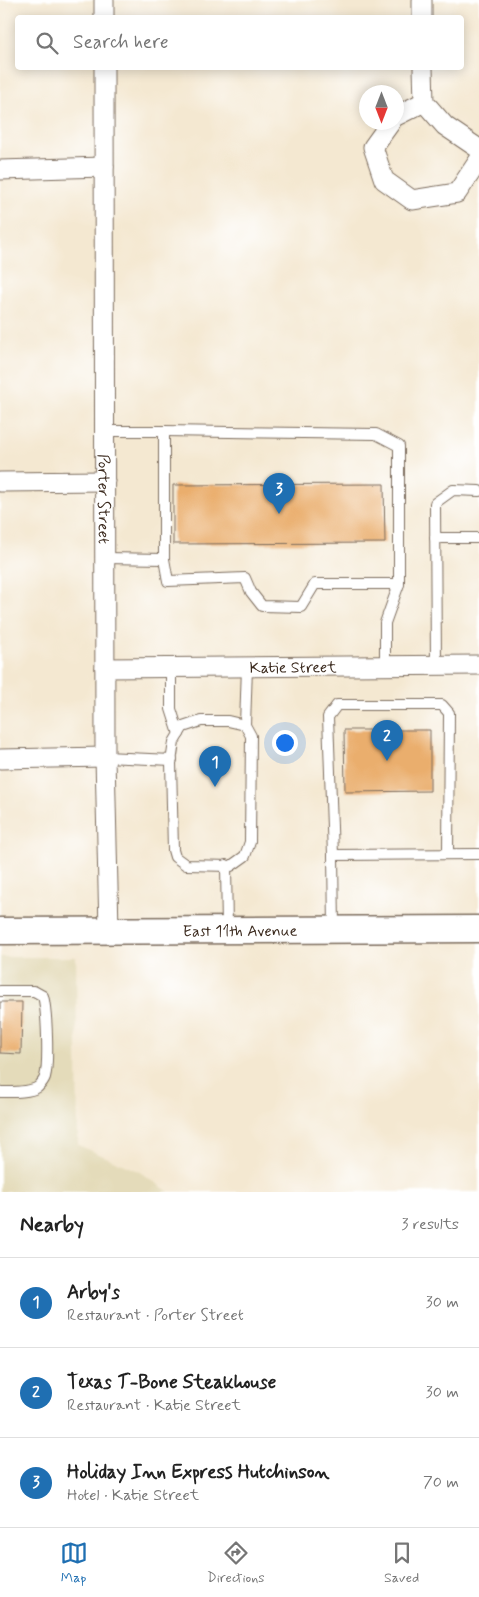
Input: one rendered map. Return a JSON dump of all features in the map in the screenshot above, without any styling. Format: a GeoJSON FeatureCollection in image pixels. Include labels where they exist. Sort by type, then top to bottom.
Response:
{"type":"FeatureCollection","features":[{"type":"Feature","properties":{"kind":"street"},"geometry":{"type":"LineString","coordinates":[[104,0],[104,15]]}},
{"type":"Feature","properties":{"kind":"street"},"geometry":{"type":"LineString","coordinates":[[422,0],[422,15]]}},
{"type":"Feature","properties":{"kind":"street","name":"Porter Street"},"geometry":{"type":"LineString","coordinates":[[104,70],[105,757],[109,930]]}},
{"type":"Feature","properties":{"kind":"street"},"geometry":{"type":"LineString","coordinates":[[423,70],[424,102],[445,126],[479,149]]}},
{"type":"Feature","properties":{"kind":"street"},"geometry":{"type":"LineString","coordinates":[[404,112],[424,102]]}},
{"type":"Feature","properties":{"kind":"street"},"geometry":{"type":"LineString","coordinates":[[385,130],[373,147],[384,180],[412,200],[458,192],[479,160]]}},
{"type":"Feature","properties":{"kind":"street"},"geometry":{"type":"LineString","coordinates":[[0,170],[104,167]]}},
{"type":"Feature","properties":{"kind":"street"},"geometry":{"type":"LineString","coordinates":[[0,482],[105,480]]}},
{"type":"Feature","properties":{"kind":"street","name":"Katie Street"},"geometry":{"type":"LineString","coordinates":[[105,668],[479,665]]}},
{"type":"Feature","properties":{"kind":"street"},"geometry":{"type":"LineString","coordinates":[[0,759],[105,757]]}},
{"type":"Feature","properties":{"kind":"street","name":"East 11th Avenue"},"geometry":{"type":"LineString","coordinates":[[0,931],[479,929]]}},
{"type":"Feature","properties":{"kind":"lane"},"geometry":{"type":"LineString","coordinates":[[164,430],[164,559],[168,581],[245,578],[250,592],[262,606],[301,607],[315,584],[399,584]]}},
{"type":"Feature","properties":{"kind":"lane"},"geometry":{"type":"LineString","coordinates":[[105,431],[164,430],[376,434],[399,446],[399,584],[386,623],[385,666]]}},
{"type":"Feature","properties":{"kind":"lane"},"geometry":{"type":"LineString","coordinates":[[436,666],[435,503],[454,490],[479,491]]}},
{"type":"Feature","properties":{"kind":"lane"},"geometry":{"type":"LineString","coordinates":[[435,538],[479,538]]}},
{"type":"Feature","properties":{"kind":"lane"},"geometry":{"type":"LineString","coordinates":[[105,558],[164,559]]}},
{"type":"Feature","properties":{"kind":"lane"},"geometry":{"type":"LineString","coordinates":[[171,668],[171,709],[178,734]]}},
{"type":"Feature","properties":{"kind":"lane"},"geometry":{"type":"LineString","coordinates":[[245,725],[228,720],[201,720],[182,727],[174,742],[172,760],[173,850],[175,857],[186,865],[231,866],[245,856],[250,842],[250,736],[245,725],[246,668]]}},
{"type":"Feature","properties":{"kind":"lane"},"geometry":{"type":"LineString","coordinates":[[334,929],[328,717],[337,705],[442,704],[449,713],[448,854]]}},
{"type":"Feature","properties":{"kind":"lane"},"geometry":{"type":"LineString","coordinates":[[105,757],[172,760]]}},
{"type":"Feature","properties":{"kind":"lane"},"geometry":{"type":"LineString","coordinates":[[332,855],[479,854]]}},
{"type":"Feature","properties":{"kind":"lane"},"geometry":{"type":"LineString","coordinates":[[226,865],[227,930]]}},
{"type":"Feature","properties":{"kind":"lane"},"geometry":{"type":"LineString","coordinates":[[0,991],[34,991],[43,996],[46,1006],[45,1080],[37,1087],[24,1091],[0,1092]]}},
{"type":"Feature","properties":{"kind":"shaded area"},"geometry":{"type":"Polygon","coordinates":[[[0,957],[76,957],[78,1145],[138,1171],[169,1192],[0,1192],[0,957]]]}},
{"type":"Feature","properties":{"kind":"building"},"geometry":{"type":"Polygon","coordinates":[[[384,484],[385,543],[173,544],[173,485],[384,484]]]}},
{"type":"Feature","properties":{"kind":"building"},"geometry":{"type":"Polygon","coordinates":[[[344,730],[430,730],[430,791],[345,792],[344,730]]]}},
{"type":"Feature","properties":{"kind":"building"},"geometry":{"type":"Polygon","coordinates":[[[0,1002],[22,1002],[21,1054],[0,1053],[0,1002]]]}},
{"type":"Feature","properties":{"kind":"place","name":"Holiday Inn Express Hutchinson"},"geometry":{"type":"Point","coordinates":[279,514]}},
{"type":"Feature","properties":{"kind":"place","name":"Texas T-Bone Steakhouse"},"geometry":{"type":"Point","coordinates":[387,761]}},
{"type":"Feature","properties":{"kind":"place","name":"Arby's"},"geometry":{"type":"Point","coordinates":[215,787]}}]}
